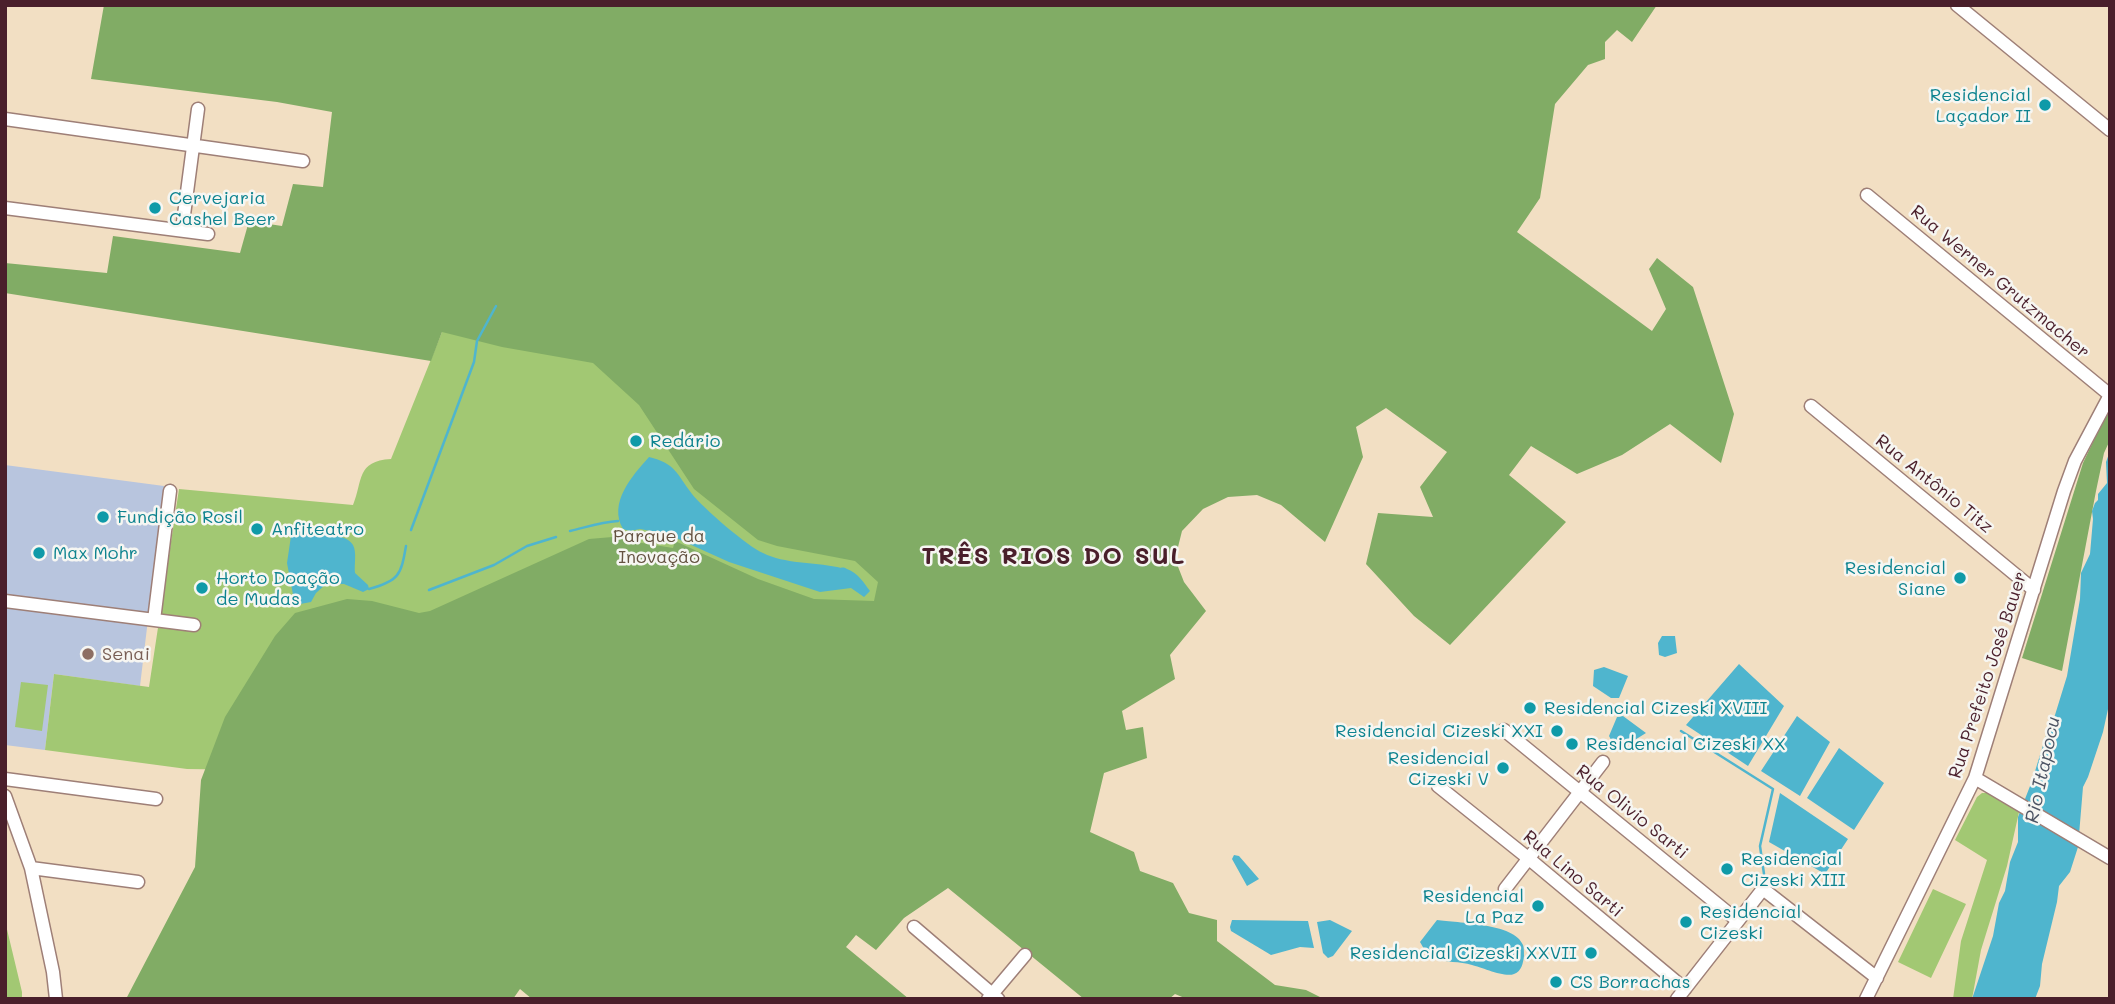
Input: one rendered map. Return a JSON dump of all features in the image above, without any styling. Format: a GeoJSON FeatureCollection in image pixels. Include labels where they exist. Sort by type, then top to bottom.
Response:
{"type":"FeatureCollection","features":[{"type":"Feature","properties":{"kind":"street"},"geometry":{"type":"LineString","coordinates":[[1956,5],[2110,131]]}},
{"type":"Feature","properties":{"kind":"street"},"geometry":{"type":"LineString","coordinates":[[182,230],[198,109]]}},
{"type":"Feature","properties":{"kind":"street"},"geometry":{"type":"LineString","coordinates":[[5,119],[303,161]]}},
{"type":"Feature","properties":{"kind":"street","name":"Rua Werner Grutzmacher"},"geometry":{"type":"LineString","coordinates":[[1867,195],[2110,395]]}},
{"type":"Feature","properties":{"kind":"street"},"geometry":{"type":"LineString","coordinates":[[5,208],[208,234]]}},
{"type":"Feature","properties":{"kind":"street","name":"Rua Prefeito José Bauer"},"geometry":{"type":"LineString","coordinates":[[1866,999],[1975,778],[2075,461],[2110,395]]}},
{"type":"Feature","properties":{"kind":"street","name":"Rua Antônio Titz"},"geometry":{"type":"LineString","coordinates":[[1811,406],[2035,590]]}},
{"type":"Feature","properties":{"kind":"street"},"geometry":{"type":"LineString","coordinates":[[154,620],[170,491]]}},
{"type":"Feature","properties":{"kind":"street"},"geometry":{"type":"LineString","coordinates":[[5,601],[194,625]]}},
{"type":"Feature","properties":{"kind":"street","name":"Rua Olivio Sarti"},"geometry":{"type":"LineString","coordinates":[[1504,730],[1738,921]]}},
{"type":"Feature","properties":{"kind":"street"},"geometry":{"type":"LineString","coordinates":[[1504,888],[1603,762]]}},
{"type":"Feature","properties":{"kind":"street"},"geometry":{"type":"LineString","coordinates":[[1975,778],[2109,857]]}},
{"type":"Feature","properties":{"kind":"street"},"geometry":{"type":"LineString","coordinates":[[5,779],[156,799]]}},
{"type":"Feature","properties":{"kind":"street","name":"Rua Lino Sarti"},"geometry":{"type":"LineString","coordinates":[[1438,786],[1528,858],[1681,994]]}},
{"type":"Feature","properties":{"kind":"street"},"geometry":{"type":"LineString","coordinates":[[5,796],[31,867],[57,999]]}},
{"type":"Feature","properties":{"kind":"street"},"geometry":{"type":"LineString","coordinates":[[31,867],[138,882]]}},
{"type":"Feature","properties":{"kind":"street"},"geometry":{"type":"LineString","coordinates":[[1681,994],[1763,889],[1877,978]]}},
{"type":"Feature","properties":{"kind":"street"},"geometry":{"type":"LineString","coordinates":[[914,927],[993,997],[1025,955]]}},
{"type":"Feature","properties":{"kind":"shaded area"},"geometry":{"type":"Polygon","coordinates":[[[5,465],[164,486],[140,686],[54,674],[45,750],[5,745],[5,465]]]}},
{"type":"Feature","properties":{"kind":"green space"},"geometry":{"type":"Polygon","coordinates":[[[104,5],[1657,5],[1632,42],[1617,30],[1605,42],[1605,59],[1588,65],[1555,104],[1540,198],[1517,232],[1652,331],[1666,309],[1649,269],[1657,258],[1693,287],[1734,414],[1721,463],[1670,424],[1622,455],[1577,474],[1531,446],[1509,475],[1566,522],[1450,645],[1414,616],[1366,564],[1378,513],[1433,517],[1420,487],[1447,452],[1386,408],[1356,427],[1363,457],[1325,542],[1281,505],[1257,495],[1228,497],[1203,509],[1182,531],[1175,559],[1184,582],[1206,611],[1170,655],[1175,679],[1122,711],[1126,730],[1143,727],[1147,758],[1104,773],[1090,832],[1134,852],[1140,871],[1173,883],[1189,913],[1217,920],[1217,941],[1275,985],[1306,990],[1324,999],[1187,999],[1175,994],[1169,999],[1084,999],[948,888],[904,918],[876,950],[856,935],[846,947],[909,999],[532,999],[520,989],[513,999],[126,999],[195,867],[201,780],[225,717],[275,636],[295,613],[347,599],[372,601],[419,613],[430,611],[589,539],[636,535],[636,542],[673,548],[675,541],[758,579],[814,599],[874,601],[878,582],[855,561],[758,540],[694,489],[639,405],[593,363],[502,347],[442,332],[431,361],[5,293],[5,263],[107,273],[113,236],[240,253],[249,221],[282,226],[293,184],[323,187],[332,112],[277,102],[91,79],[104,5]]]}},
{"type":"Feature","properties":{"kind":"green space","name":"Parque da Inovação"},"geometry":{"type":"Polygon","coordinates":[[[605,261],[1170,573],[256,770],[187,769],[45,750],[54,674],[149,687],[179,489],[353,505],[366,468],[391,459],[442,332],[605,261]]]}},
{"type":"Feature","properties":{"kind":"green space"},"geometry":{"type":"Polygon","coordinates":[[[2110,406],[2110,440],[2104,453],[2096,491],[2062,671],[2022,658],[2083,463],[2110,406]]]}},
{"type":"Feature","properties":{"kind":"green space"},"geometry":{"type":"Polygon","coordinates":[[[21,682],[48,685],[42,731],[15,727],[21,682]]]}},
{"type":"Feature","properties":{"kind":"green space"},"geometry":{"type":"Polygon","coordinates":[[[1987,793],[2019,812],[2007,866],[1981,950],[1972,999],[1953,999],[1961,941],[1987,860],[1955,840],[1977,797],[1987,793]]]}},
{"type":"Feature","properties":{"kind":"green space"},"geometry":{"type":"Polygon","coordinates":[[[1933,889],[1966,904],[1931,978],[1898,962],[1933,889]]]}},
{"type":"Feature","properties":{"kind":"green space"},"geometry":{"type":"Polygon","coordinates":[[[5,921],[22,992],[22,999],[5,999],[5,921]]]}},
{"type":"Feature","properties":{"kind":"water","name":"Rio Itapocu"},"geometry":{"type":"Polygon","coordinates":[[[2110,451],[2110,700],[2103,732],[2083,787],[2078,847],[2070,872],[2059,886],[2042,964],[2040,986],[2035,999],[1972,999],[1993,936],[1999,903],[2005,891],[2010,862],[2018,842],[2018,817],[2067,676],[2080,599],[2081,573],[2090,554],[2092,511],[2098,494],[2107,483],[2106,462],[2110,451]]]}},
{"type":"Feature","properties":{"kind":"water"},"geometry":{"type":"Polygon","coordinates":[[[649,457],[670,466],[705,508],[756,549],[780,559],[845,568],[858,576],[870,591],[864,597],[851,588],[820,592],[729,562],[667,534],[623,529],[619,519],[620,500],[629,481],[649,457]]]}},
{"type":"Feature","properties":{"kind":"water"},"geometry":{"type":"Polygon","coordinates":[[[300,531],[329,534],[350,541],[355,551],[355,573],[369,589],[363,592],[344,584],[326,584],[311,602],[295,605],[287,563],[291,536],[300,531]]]}},
{"type":"Feature","properties":{"kind":"water"},"geometry":{"type":"Polygon","coordinates":[[[1662,636],[1675,636],[1677,653],[1665,657],[1659,655],[1658,643],[1662,636]]]}},
{"type":"Feature","properties":{"kind":"water"},"geometry":{"type":"Polygon","coordinates":[[[1739,664],[1784,706],[1748,766],[1686,725],[1739,664]]]}},
{"type":"Feature","properties":{"kind":"water"},"geometry":{"type":"Polygon","coordinates":[[[1604,667],[1628,676],[1619,698],[1611,698],[1593,686],[1594,670],[1604,667]]]}},
{"type":"Feature","properties":{"kind":"water"},"geometry":{"type":"Polygon","coordinates":[[[1623,716],[1646,733],[1617,751],[1609,736],[1617,717],[1623,716]]]}},
{"type":"Feature","properties":{"kind":"water"},"geometry":{"type":"Polygon","coordinates":[[[1797,716],[1830,742],[1800,796],[1761,771],[1797,716]]]}},
{"type":"Feature","properties":{"kind":"water"},"geometry":{"type":"Polygon","coordinates":[[[1839,748],[1884,783],[1854,830],[1807,798],[1839,748]]]}},
{"type":"Feature","properties":{"kind":"water"},"geometry":{"type":"Polygon","coordinates":[[[1780,793],[1848,839],[1825,874],[1769,842],[1780,793]]]}},
{"type":"Feature","properties":{"kind":"water"},"geometry":{"type":"Polygon","coordinates":[[[1234,855],[1239,856],[1259,879],[1247,886],[1232,859],[1234,855]]]}},
{"type":"Feature","properties":{"kind":"water"},"geometry":{"type":"Polygon","coordinates":[[[1232,920],[1308,921],[1314,948],[1300,947],[1271,955],[1231,931],[1232,920]]]}},
{"type":"Feature","properties":{"kind":"water"},"geometry":{"type":"Polygon","coordinates":[[[1330,920],[1352,931],[1333,956],[1328,958],[1323,953],[1317,922],[1330,920]]]}},
{"type":"Feature","properties":{"kind":"water"},"geometry":{"type":"Polygon","coordinates":[[[1437,920],[1484,925],[1509,932],[1518,938],[1523,946],[1523,964],[1517,973],[1505,975],[1434,958],[1420,942],[1437,920]]]}},
{"type":"Feature","properties":{"kind":"waterway"},"geometry":{"type":"LineString","coordinates":[[411,530],[474,362],[477,341],[496,306]]}},
{"type":"Feature","properties":{"kind":"waterway"},"geometry":{"type":"LineString","coordinates":[[570,531],[618,521]]}},
{"type":"Feature","properties":{"kind":"waterway"},"geometry":{"type":"LineString","coordinates":[[429,590],[494,565],[527,546],[556,537]]}},
{"type":"Feature","properties":{"kind":"waterway"},"geometry":{"type":"LineString","coordinates":[[369,589],[393,580],[400,570],[406,546]]}},
{"type":"Feature","properties":{"kind":"waterway"},"geometry":{"type":"LineString","coordinates":[[1681,731],[1773,789],[1760,846],[1764,874]]}},
{"type":"Feature","properties":{"kind":"place","name":"Residencial Laçador II"},"geometry":{"type":"Point","coordinates":[2045,105]}},
{"type":"Feature","properties":{"kind":"place","name":"Cervejaria Cashel Beer"},"geometry":{"type":"Point","coordinates":[155,208]}},
{"type":"Feature","properties":{"kind":"place","name":"Redário"},"geometry":{"type":"Point","coordinates":[636,441]}},
{"type":"Feature","properties":{"kind":"place","name":"Fundição Rosil"},"geometry":{"type":"Point","coordinates":[103,517]}},
{"type":"Feature","properties":{"kind":"place","name":"Anfiteatro"},"geometry":{"type":"Point","coordinates":[257,529]}},
{"type":"Feature","properties":{"kind":"place","name":"Max Mohr"},"geometry":{"type":"Point","coordinates":[39,553]}},
{"type":"Feature","properties":{"kind":"place","name":"Residencial Siane"},"geometry":{"type":"Point","coordinates":[1960,578]}},
{"type":"Feature","properties":{"kind":"place","name":"Horto Doação de Mudas"},"geometry":{"type":"Point","coordinates":[202,588]}},
{"type":"Feature","properties":{"kind":"place","name":"Senai"},"geometry":{"type":"Point","coordinates":[88,654]}},
{"type":"Feature","properties":{"kind":"place","name":"Residencial Cizeski XVIII"},"geometry":{"type":"Point","coordinates":[1530,708]}},
{"type":"Feature","properties":{"kind":"place","name":"Residencial Cizeski XXI"},"geometry":{"type":"Point","coordinates":[1557,731]}},
{"type":"Feature","properties":{"kind":"place","name":"Residencial Cizeski XX"},"geometry":{"type":"Point","coordinates":[1572,744]}},
{"type":"Feature","properties":{"kind":"place","name":"Residencial Cizeski V"},"geometry":{"type":"Point","coordinates":[1503,768]}},
{"type":"Feature","properties":{"kind":"place","name":"Residencial Cizeski XIII"},"geometry":{"type":"Point","coordinates":[1727,869]}},
{"type":"Feature","properties":{"kind":"place","name":"Residencial La Paz"},"geometry":{"type":"Point","coordinates":[1538,906]}},
{"type":"Feature","properties":{"kind":"place","name":"Residencial Cizeski"},"geometry":{"type":"Point","coordinates":[1686,922]}},
{"type":"Feature","properties":{"kind":"place","name":"Residencial Cizeski XXVII"},"geometry":{"type":"Point","coordinates":[1591,953]}},
{"type":"Feature","properties":{"kind":"place","name":"CS Borrachas"},"geometry":{"type":"Point","coordinates":[1556,982]}},
{"type":"Feature","properties":{"kind":"district","name":"TRÊS RIOS DO SUL"},"geometry":{"type":"Point","coordinates":[1054,557]}}]}
